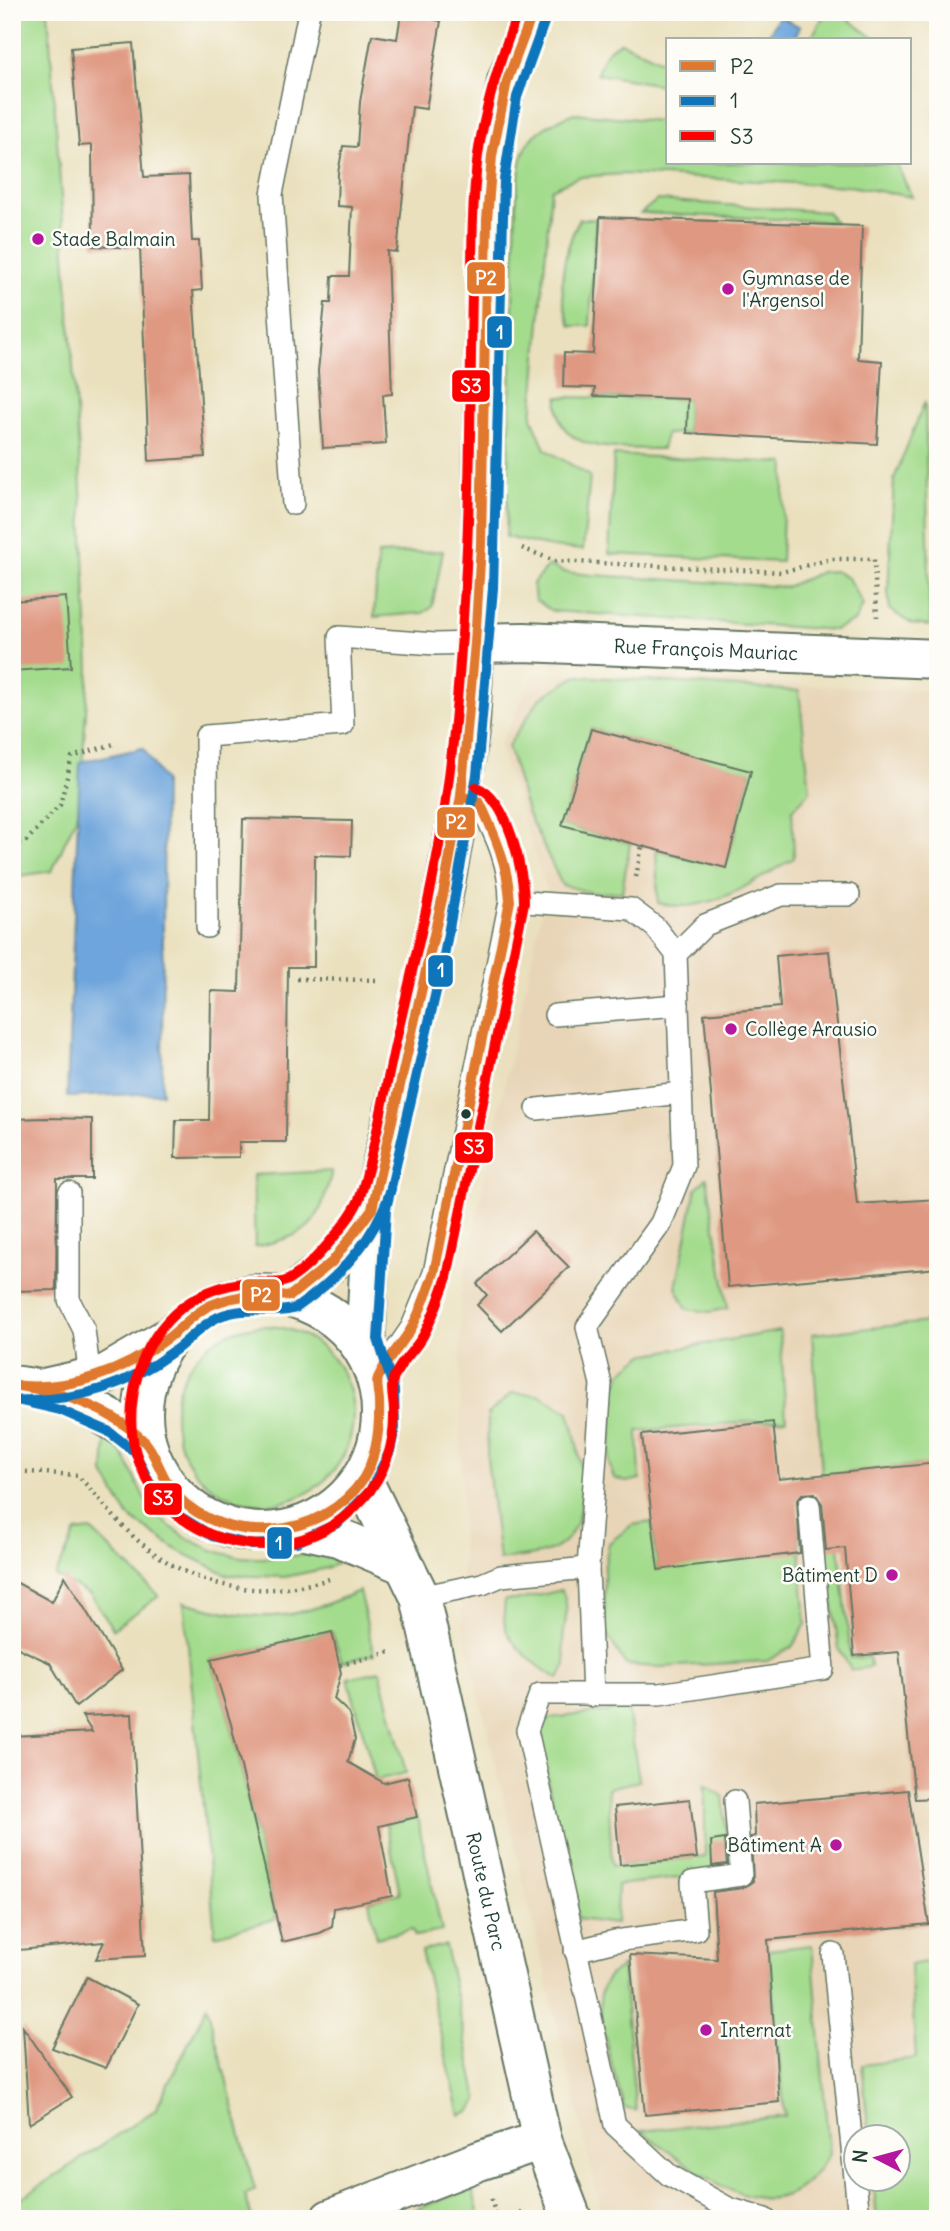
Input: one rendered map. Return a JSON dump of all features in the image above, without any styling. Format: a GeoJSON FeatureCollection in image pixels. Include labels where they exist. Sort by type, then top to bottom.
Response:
{"type":"FeatureCollection","features":[{"type":"Feature","properties":{"kind":"street"},"geometry":{"type":"LineString","coordinates":[[169,1337],[151,1370],[143,1406],[147,1443],[159,1473],[178,1498],[204,1517],[243,1530],[264,1533],[296,1528],[321,1517],[344,1500],[362,1478],[377,1447],[379,1436],[382,1412],[371,1365],[372,1209],[443,895],[461,796],[475,643],[492,156],[507,81],[533,12]]}},
{"type":"Feature","properties":{"kind":"street","name":"Rue François Mauriac"},"geometry":{"type":"LineString","coordinates":[[475,643],[524,642],[938,659]]}},
{"type":"Feature","properties":{"kind":"street"},"geometry":{"type":"LineString","coordinates":[[290,1296],[332,1262],[372,1209]]}},
{"type":"Feature","properties":{"kind":"street"},"geometry":{"type":"LineString","coordinates":[[28,1387],[106,1374],[169,1337],[188,1319],[229,1298],[263,1293],[290,1296],[319,1307],[345,1326],[371,1365]]}},
{"type":"Feature","properties":{"kind":"street"},"geometry":{"type":"LineString","coordinates":[[28,1387],[100,1411],[147,1443]]}},
{"type":"Feature","properties":{"kind":"street","name":"Route du Parc"},"geometry":{"type":"LineString","coordinates":[[362,1478],[375,1499],[402,1564],[420,1597],[542,2140],[572,2219]]}},
{"type":"Feature","properties":{"kind":"street"},"geometry":{"type":"LineString","coordinates":[[296,1528],[338,1538],[402,1564]]}},
{"type":"Feature","properties":{"kind":"street"},"geometry":{"type":"LineString","coordinates":[[330,2219],[479,2161],[542,2140]]}},
{"type":"Feature","properties":{"kind":"lane"},"geometry":{"type":"LineString","coordinates":[[293,504],[272,194],[309,12]]}},
{"type":"Feature","properties":{"kind":"lane"},"geometry":{"type":"LineString","coordinates":[[207,927],[206,736],[343,725],[339,637],[435,644],[475,643]]}},
{"type":"Feature","properties":{"kind":"lane"},"geometry":{"type":"LineString","coordinates":[[371,1365],[412,1327],[434,1273],[510,901],[510,875],[502,848],[480,803],[461,796]]}},
{"type":"Feature","properties":{"kind":"lane"},"geometry":{"type":"LineString","coordinates":[[676,954],[705,925],[781,895],[849,895]]}},
{"type":"Feature","properties":{"kind":"lane"},"geometry":{"type":"LineString","coordinates":[[510,901],[631,909],[655,928],[676,954],[684,1166],[661,1223],[587,1327],[601,1384],[588,1568],[593,1696]]}},
{"type":"Feature","properties":{"kind":"lane"},"geometry":{"type":"LineString","coordinates":[[555,1015],[678,1005]]}},
{"type":"Feature","properties":{"kind":"lane"},"geometry":{"type":"LineString","coordinates":[[537,1109],[681,1093]]}},
{"type":"Feature","properties":{"kind":"lane"},"geometry":{"type":"LineString","coordinates":[[69,1193],[69,1300],[83,1330],[90,1378]]}},
{"type":"Feature","properties":{"kind":"lane"},"geometry":{"type":"LineString","coordinates":[[765,2219],[728,2208],[668,2175],[615,2124],[527,1730],[540,1694],[659,1694],[823,1669],[809,1505]]}},
{"type":"Feature","properties":{"kind":"lane"},"geometry":{"type":"LineString","coordinates":[[420,1597],[482,1584],[501,1576],[588,1568]]}},
{"type":"Feature","properties":{"kind":"lane"},"geometry":{"type":"LineString","coordinates":[[575,1951],[615,1941],[696,1930],[692,1882],[741,1875],[734,1801]]}},
{"type":"Feature","properties":{"kind":"lane"},"geometry":{"type":"LineString","coordinates":[[833,1954],[859,2219]]}},
{"type":"Feature","properties":{"kind":"path"},"geometry":{"type":"LineString","coordinates":[[513,547],[555,561],[782,572],[831,559],[874,559],[879,657]]}},
{"type":"Feature","properties":{"kind":"path"},"geometry":{"type":"LineString","coordinates":[[12,844],[26,841],[60,805],[72,757],[114,744]]}},
{"type":"Feature","properties":{"kind":"path"},"geometry":{"type":"LineString","coordinates":[[297,979],[380,980]]}},
{"type":"Feature","properties":{"kind":"path"},"geometry":{"type":"LineString","coordinates":[[12,1471],[77,1475],[133,1536],[157,1555],[182,1571],[224,1586],[266,1591],[304,1586],[336,1577]]}},
{"type":"Feature","properties":{"kind":"path"},"geometry":{"type":"LineString","coordinates":[[340,1665],[396,1651]]}},
{"type":"Feature","properties":{"kind":"shaded area"},"geometry":{"type":"Polygon","coordinates":[[[535,673],[938,691],[938,2219],[603,2219],[462,1623],[460,1295],[546,889],[499,746],[535,673]]]}},
{"type":"Feature","properties":{"kind":"green space","name":"Stade Balmain"},"geometry":{"type":"Polygon","coordinates":[[[12,12],[48,12],[80,467],[89,669],[79,811],[52,871],[12,877],[12,12]]]}},
{"type":"Feature","properties":{"kind":"green space"},"geometry":{"type":"Polygon","coordinates":[[[826,12],[838,12],[874,38],[811,38],[826,12]]]}},
{"type":"Feature","properties":{"kind":"green space"},"geometry":{"type":"Polygon","coordinates":[[[621,42],[666,63],[666,86],[597,74],[611,48],[621,42]]]}},
{"type":"Feature","properties":{"kind":"green space"},"geometry":{"type":"Polygon","coordinates":[[[574,113],[666,122],[666,164],[896,164],[912,197],[849,186],[624,174],[578,177],[551,189],[532,418],[545,449],[590,476],[583,550],[551,547],[506,537],[516,205],[520,170],[526,147],[542,130],[574,113]]]}},
{"type":"Feature","properties":{"kind":"green space"},"geometry":{"type":"Polygon","coordinates":[[[657,200],[827,212],[835,222],[641,213],[657,200]]]}},
{"type":"Feature","properties":{"kind":"green space"},"geometry":{"type":"Polygon","coordinates":[[[579,219],[596,219],[590,326],[571,326],[563,299],[565,259],[579,219]]]}},
{"type":"Feature","properties":{"kind":"green space"},"geometry":{"type":"Polygon","coordinates":[[[558,397],[688,399],[687,433],[666,434],[662,449],[592,445],[577,439],[566,430],[559,416],[558,397]]]}},
{"type":"Feature","properties":{"kind":"green space"},"geometry":{"type":"Polygon","coordinates":[[[925,401],[930,626],[912,624],[890,610],[888,592],[894,479],[925,401]]]}},
{"type":"Feature","properties":{"kind":"green space"},"geometry":{"type":"Polygon","coordinates":[[[614,455],[785,463],[781,562],[609,554],[614,455]]]}},
{"type":"Feature","properties":{"kind":"green space"},"geometry":{"type":"Polygon","coordinates":[[[443,551],[432,607],[423,613],[374,617],[378,554],[443,551]]]}},
{"type":"Feature","properties":{"kind":"green space"},"geometry":{"type":"Polygon","coordinates":[[[549,565],[563,572],[592,575],[786,587],[821,572],[835,571],[848,578],[863,605],[855,621],[834,630],[552,611],[535,600],[533,583],[549,565]]]}},
{"type":"Feature","properties":{"kind":"green space"},"geometry":{"type":"Polygon","coordinates":[[[577,676],[799,691],[810,791],[792,810],[794,858],[746,886],[712,901],[676,906],[658,903],[656,850],[726,867],[751,772],[591,729],[562,825],[630,843],[622,892],[593,893],[562,885],[527,812],[508,746],[540,698],[577,676]]]}},
{"type":"Feature","properties":{"kind":"green space"},"geometry":{"type":"Polygon","coordinates":[[[332,1171],[322,1205],[310,1225],[289,1237],[255,1247],[253,1175],[332,1171]]]}},
{"type":"Feature","properties":{"kind":"green space"},"geometry":{"type":"Polygon","coordinates":[[[707,1178],[728,1308],[710,1312],[687,1309],[676,1287],[696,1188],[707,1178]]]}},
{"type":"Feature","properties":{"kind":"green space"},"geometry":{"type":"Polygon","coordinates":[[[938,1321],[938,1463],[822,1475],[812,1334],[938,1321]]]}},
{"type":"Feature","properties":{"kind":"green space"},"geometry":{"type":"Polygon","coordinates":[[[264,1326],[298,1333],[327,1352],[346,1381],[353,1415],[346,1449],[327,1478],[298,1497],[264,1504],[230,1497],[201,1478],[182,1449],[175,1415],[182,1381],[201,1352],[230,1333],[264,1326]]]}},
{"type":"Feature","properties":{"kind":"green space"},"geometry":{"type":"Polygon","coordinates":[[[780,1331],[786,1419],[638,1431],[640,1479],[626,1482],[614,1478],[609,1463],[613,1391],[623,1371],[643,1355],[780,1331]]]}},
{"type":"Feature","properties":{"kind":"green space"},"geometry":{"type":"Polygon","coordinates":[[[512,1393],[540,1395],[569,1412],[581,1467],[582,1487],[576,1525],[566,1539],[546,1552],[499,1560],[487,1458],[488,1414],[512,1393]]]}},
{"type":"Feature","properties":{"kind":"green space"},"geometry":{"type":"Polygon","coordinates":[[[106,1440],[121,1452],[149,1505],[170,1526],[197,1543],[241,1557],[335,1554],[347,1555],[345,1561],[285,1577],[228,1575],[177,1550],[128,1516],[104,1474],[106,1440]]]}},
{"type":"Feature","properties":{"kind":"green space"},"geometry":{"type":"Polygon","coordinates":[[[796,1499],[806,1624],[792,1647],[767,1661],[660,1667],[626,1665],[605,1631],[604,1569],[609,1543],[632,1525],[652,1522],[658,1570],[796,1499]]]}},
{"type":"Feature","properties":{"kind":"green space"},"geometry":{"type":"Polygon","coordinates":[[[834,1501],[851,1658],[869,1657],[870,1667],[851,1670],[839,1649],[818,1503],[834,1501]]]}},
{"type":"Feature","properties":{"kind":"green space"},"geometry":{"type":"Polygon","coordinates":[[[91,1530],[159,1596],[113,1629],[91,1595],[55,1576],[76,1532],[91,1530]]]}},
{"type":"Feature","properties":{"kind":"green space"},"geometry":{"type":"Polygon","coordinates":[[[562,1590],[567,1610],[563,1641],[565,1664],[559,1679],[521,1651],[506,1629],[504,1611],[505,1600],[519,1600],[562,1590]]]}},
{"type":"Feature","properties":{"kind":"green space"},"geometry":{"type":"Polygon","coordinates":[[[359,1591],[374,1654],[342,1662],[332,1632],[211,1660],[231,1724],[276,1919],[215,1935],[184,1602],[234,1613],[273,1616],[311,1609],[359,1591]]]}},
{"type":"Feature","properties":{"kind":"green space"},"geometry":{"type":"Polygon","coordinates":[[[380,1671],[406,1773],[376,1780],[348,1678],[380,1671]]]}},
{"type":"Feature","properties":{"kind":"green space"},"geometry":{"type":"Polygon","coordinates":[[[628,1709],[639,1781],[608,1788],[612,1866],[705,1857],[705,1785],[723,1796],[730,1872],[617,1885],[616,1924],[578,1919],[541,1751],[539,1729],[550,1718],[628,1709]]]}},
{"type":"Feature","properties":{"kind":"green space"},"geometry":{"type":"Polygon","coordinates":[[[417,1817],[442,1931],[415,1936],[412,1929],[376,1938],[369,1901],[400,1893],[386,1824],[417,1817]]]}},
{"type":"Feature","properties":{"kind":"green space"},"geometry":{"type":"Polygon","coordinates":[[[445,1945],[478,2099],[471,2111],[460,2115],[421,1951],[445,1945]]]}},
{"type":"Feature","properties":{"kind":"green space"},"geometry":{"type":"Polygon","coordinates":[[[812,1945],[829,2155],[797,2190],[773,2198],[753,2197],[733,2191],[712,2180],[641,2131],[785,2116],[768,1950],[812,1945]]]}},
{"type":"Feature","properties":{"kind":"green space"},"geometry":{"type":"Polygon","coordinates":[[[930,1961],[938,2013],[938,2219],[877,2219],[874,2192],[912,2192],[912,2122],[868,2122],[862,2065],[916,2058],[910,1965],[930,1961]]]}},
{"type":"Feature","properties":{"kind":"green space"},"geometry":{"type":"Polygon","coordinates":[[[622,1966],[636,2111],[624,2108],[601,2012],[603,1986],[622,1966]]]}},
{"type":"Feature","properties":{"kind":"green space"},"geometry":{"type":"Polygon","coordinates":[[[207,2006],[255,2190],[245,2195],[252,2218],[12,2219],[12,2204],[155,2110],[207,2006]]]}},
{"type":"Feature","properties":{"kind":"green space"},"geometry":{"type":"Polygon","coordinates":[[[472,2188],[479,2215],[471,2219],[391,2219],[472,2188]]]}},
{"type":"Feature","properties":{"kind":"water"},"geometry":{"type":"Polygon","coordinates":[[[779,16],[800,27],[794,38],[767,38],[779,16]]]}},
{"type":"Feature","properties":{"kind":"water"},"geometry":{"type":"Polygon","coordinates":[[[143,748],[164,781],[162,1093],[67,1097],[80,762],[143,748]]]}},
{"type":"Feature","properties":{"kind":"building"},"geometry":{"type":"Polygon","coordinates":[[[401,14],[441,21],[426,109],[412,107],[397,252],[387,251],[392,394],[383,395],[386,444],[323,448],[318,371],[325,303],[331,303],[332,276],[349,276],[352,207],[337,206],[338,173],[343,146],[357,147],[360,102],[372,35],[397,39],[401,14]]]}},
{"type":"Feature","properties":{"kind":"building"},"geometry":{"type":"Polygon","coordinates":[[[133,43],[144,177],[189,175],[192,241],[199,241],[202,290],[193,291],[205,457],[149,461],[140,248],[93,246],[92,145],[79,146],[71,48],[133,43]]]}},
{"type":"Feature","properties":{"kind":"building","name":"Gymnase de l'Argensol"},"geometry":{"type":"Polygon","coordinates":[[[600,217],[862,226],[858,359],[882,361],[877,444],[687,433],[688,399],[594,396],[595,388],[563,387],[564,353],[593,354],[600,217]]]}},
{"type":"Feature","properties":{"kind":"building"},"geometry":{"type":"Polygon","coordinates":[[[66,597],[71,667],[12,671],[12,601],[66,597]]]}},
{"type":"Feature","properties":{"kind":"building"},"geometry":{"type":"Polygon","coordinates":[[[591,729],[751,771],[726,868],[562,825],[591,729]]]}},
{"type":"Feature","properties":{"kind":"building"},"geometry":{"type":"Polygon","coordinates":[[[243,819],[352,821],[351,856],[315,855],[314,967],[288,967],[286,1142],[239,1142],[239,1157],[175,1158],[176,1120],[209,1120],[211,991],[239,992],[243,819]]]}},
{"type":"Feature","properties":{"kind":"building"},"geometry":{"type":"Polygon","coordinates":[[[829,951],[857,1204],[938,1199],[938,1268],[728,1287],[704,1014],[780,1007],[776,956],[829,951]]]}},
{"type":"Feature","properties":{"kind":"building"},"geometry":{"type":"Polygon","coordinates":[[[12,1119],[92,1119],[92,1179],[57,1179],[56,1290],[12,1291],[12,1119]]]}},
{"type":"Feature","properties":{"kind":"building"},"geometry":{"type":"Polygon","coordinates":[[[533,1231],[569,1267],[502,1331],[477,1305],[487,1295],[477,1284],[533,1231]]]}},
{"type":"Feature","properties":{"kind":"building"},"geometry":{"type":"Polygon","coordinates":[[[773,1422],[779,1479],[938,1463],[938,1798],[915,1799],[899,1652],[854,1656],[845,1548],[826,1550],[822,1504],[815,1493],[802,1494],[797,1500],[800,1553],[658,1570],[642,1435],[773,1422]]]}},
{"type":"Feature","properties":{"kind":"building"},"geometry":{"type":"Polygon","coordinates":[[[65,1576],[122,1670],[76,1707],[50,1663],[12,1645],[12,1580],[52,1602],[65,1576]]]}},
{"type":"Feature","properties":{"kind":"building"},"geometry":{"type":"Polygon","coordinates":[[[332,1632],[341,1673],[334,1699],[349,1713],[355,1739],[348,1762],[384,1783],[408,1777],[417,1817],[379,1826],[392,1896],[334,1908],[332,1927],[320,1933],[282,1942],[231,1724],[211,1659],[332,1632]]]}},
{"type":"Feature","properties":{"kind":"building"},"geometry":{"type":"Polygon","coordinates":[[[132,1714],[145,1956],[96,1959],[104,1942],[19,1950],[15,1880],[12,1881],[12,1736],[92,1732],[82,1716],[132,1714]]]}},
{"type":"Feature","properties":{"kind":"building"},"geometry":{"type":"Polygon","coordinates":[[[908,1790],[929,1924],[768,1940],[779,2102],[645,2115],[630,1955],[717,1959],[713,1892],[743,1888],[753,1881],[751,1837],[755,1836],[754,1804],[908,1790]]]}},
{"type":"Feature","properties":{"kind":"building"},"geometry":{"type":"Polygon","coordinates":[[[690,1799],[697,1858],[620,1865],[615,1807],[690,1799]]]}},
{"type":"Feature","properties":{"kind":"building"},"geometry":{"type":"Polygon","coordinates":[[[725,1839],[727,1864],[712,1866],[711,1841],[725,1839]]]}},
{"type":"Feature","properties":{"kind":"building"},"geometry":{"type":"Polygon","coordinates":[[[87,1977],[138,2004],[106,2068],[52,2048],[87,1977]]]}},
{"type":"Feature","properties":{"kind":"building"},"geometry":{"type":"Polygon","coordinates":[[[23,2027],[72,2097],[29,2124],[23,2027]]]}},
{"type":"Feature","properties":{"kind":"transit line","name":"S3"},"geometry":{"type":"LineString","coordinates":[[476,787],[497,805],[505,820],[517,855],[524,903],[447,1277],[423,1336],[393,1380],[394,1423],[387,1458],[371,1490],[328,1528],[288,1542],[248,1544],[209,1534],[175,1512],[149,1482],[134,1443],[133,1397],[145,1355],[155,1337],[182,1307],[219,1288],[246,1282],[283,1282],[292,1277],[315,1258],[338,1232],[356,1206],[366,1178],[443,823],[460,670],[467,548],[472,241],[476,172],[489,100],[518,12]]}},
{"type":"Feature","properties":{"kind":"transit line","name":"P2"},"geometry":{"type":"LineString","coordinates":[[12,1385],[54,1385],[95,1377],[151,1350],[211,1305],[250,1296],[290,1296],[332,1262],[372,1209],[443,895],[461,796],[481,545],[487,220],[492,156],[507,81],[533,12]]}},
{"type":"Feature","properties":{"kind":"transit line","name":"1"},"geometry":{"type":"LineString","coordinates":[[12,1399],[60,1410],[108,1431],[135,1452],[149,1482],[176,1514],[212,1536],[252,1545],[297,1542],[338,1523],[370,1491],[390,1451],[395,1428],[394,1390],[378,1339],[386,1209],[443,961],[477,775],[493,588],[504,180],[517,97],[546,17]]}},
{"type":"Feature","properties":{"kind":"transit line","name":"P2"},"geometry":{"type":"LineString","coordinates":[[19,1386],[69,1398],[117,1420],[148,1446],[176,1495],[197,1512],[221,1523],[247,1529],[273,1530],[299,1525],[324,1515],[346,1499],[363,1479],[377,1442],[378,1379],[412,1327],[434,1273],[510,901],[504,863],[480,803],[461,796]]}},
{"type":"Feature","properties":{"kind":"transit line","name":"1"},"geometry":{"type":"LineString","coordinates":[[16,1400],[78,1395],[117,1383],[153,1365],[205,1325],[229,1313],[296,1308],[327,1284],[354,1256],[375,1225],[391,1189]]}},
{"type":"Feature","properties":{"kind":"place","name":"Stade Balmain"},"geometry":{"type":"Point","coordinates":[38,239]}},
{"type":"Feature","properties":{"kind":"place","name":"Gymnase de l'Argensol"},"geometry":{"type":"Point","coordinates":[728,289]}},
{"type":"Feature","properties":{"kind":"place","name":"Collège Arausio"},"geometry":{"type":"Point","coordinates":[731,1029]}},
{"type":"Feature","properties":{"kind":"place","name":"Bâtiment D"},"geometry":{"type":"Point","coordinates":[892,1575]}},
{"type":"Feature","properties":{"kind":"place","name":"Bâtiment A"},"geometry":{"type":"Point","coordinates":[836,1845]}},
{"type":"Feature","properties":{"kind":"place","name":"Internat"},"geometry":{"type":"Point","coordinates":[706,2030]}}]}
